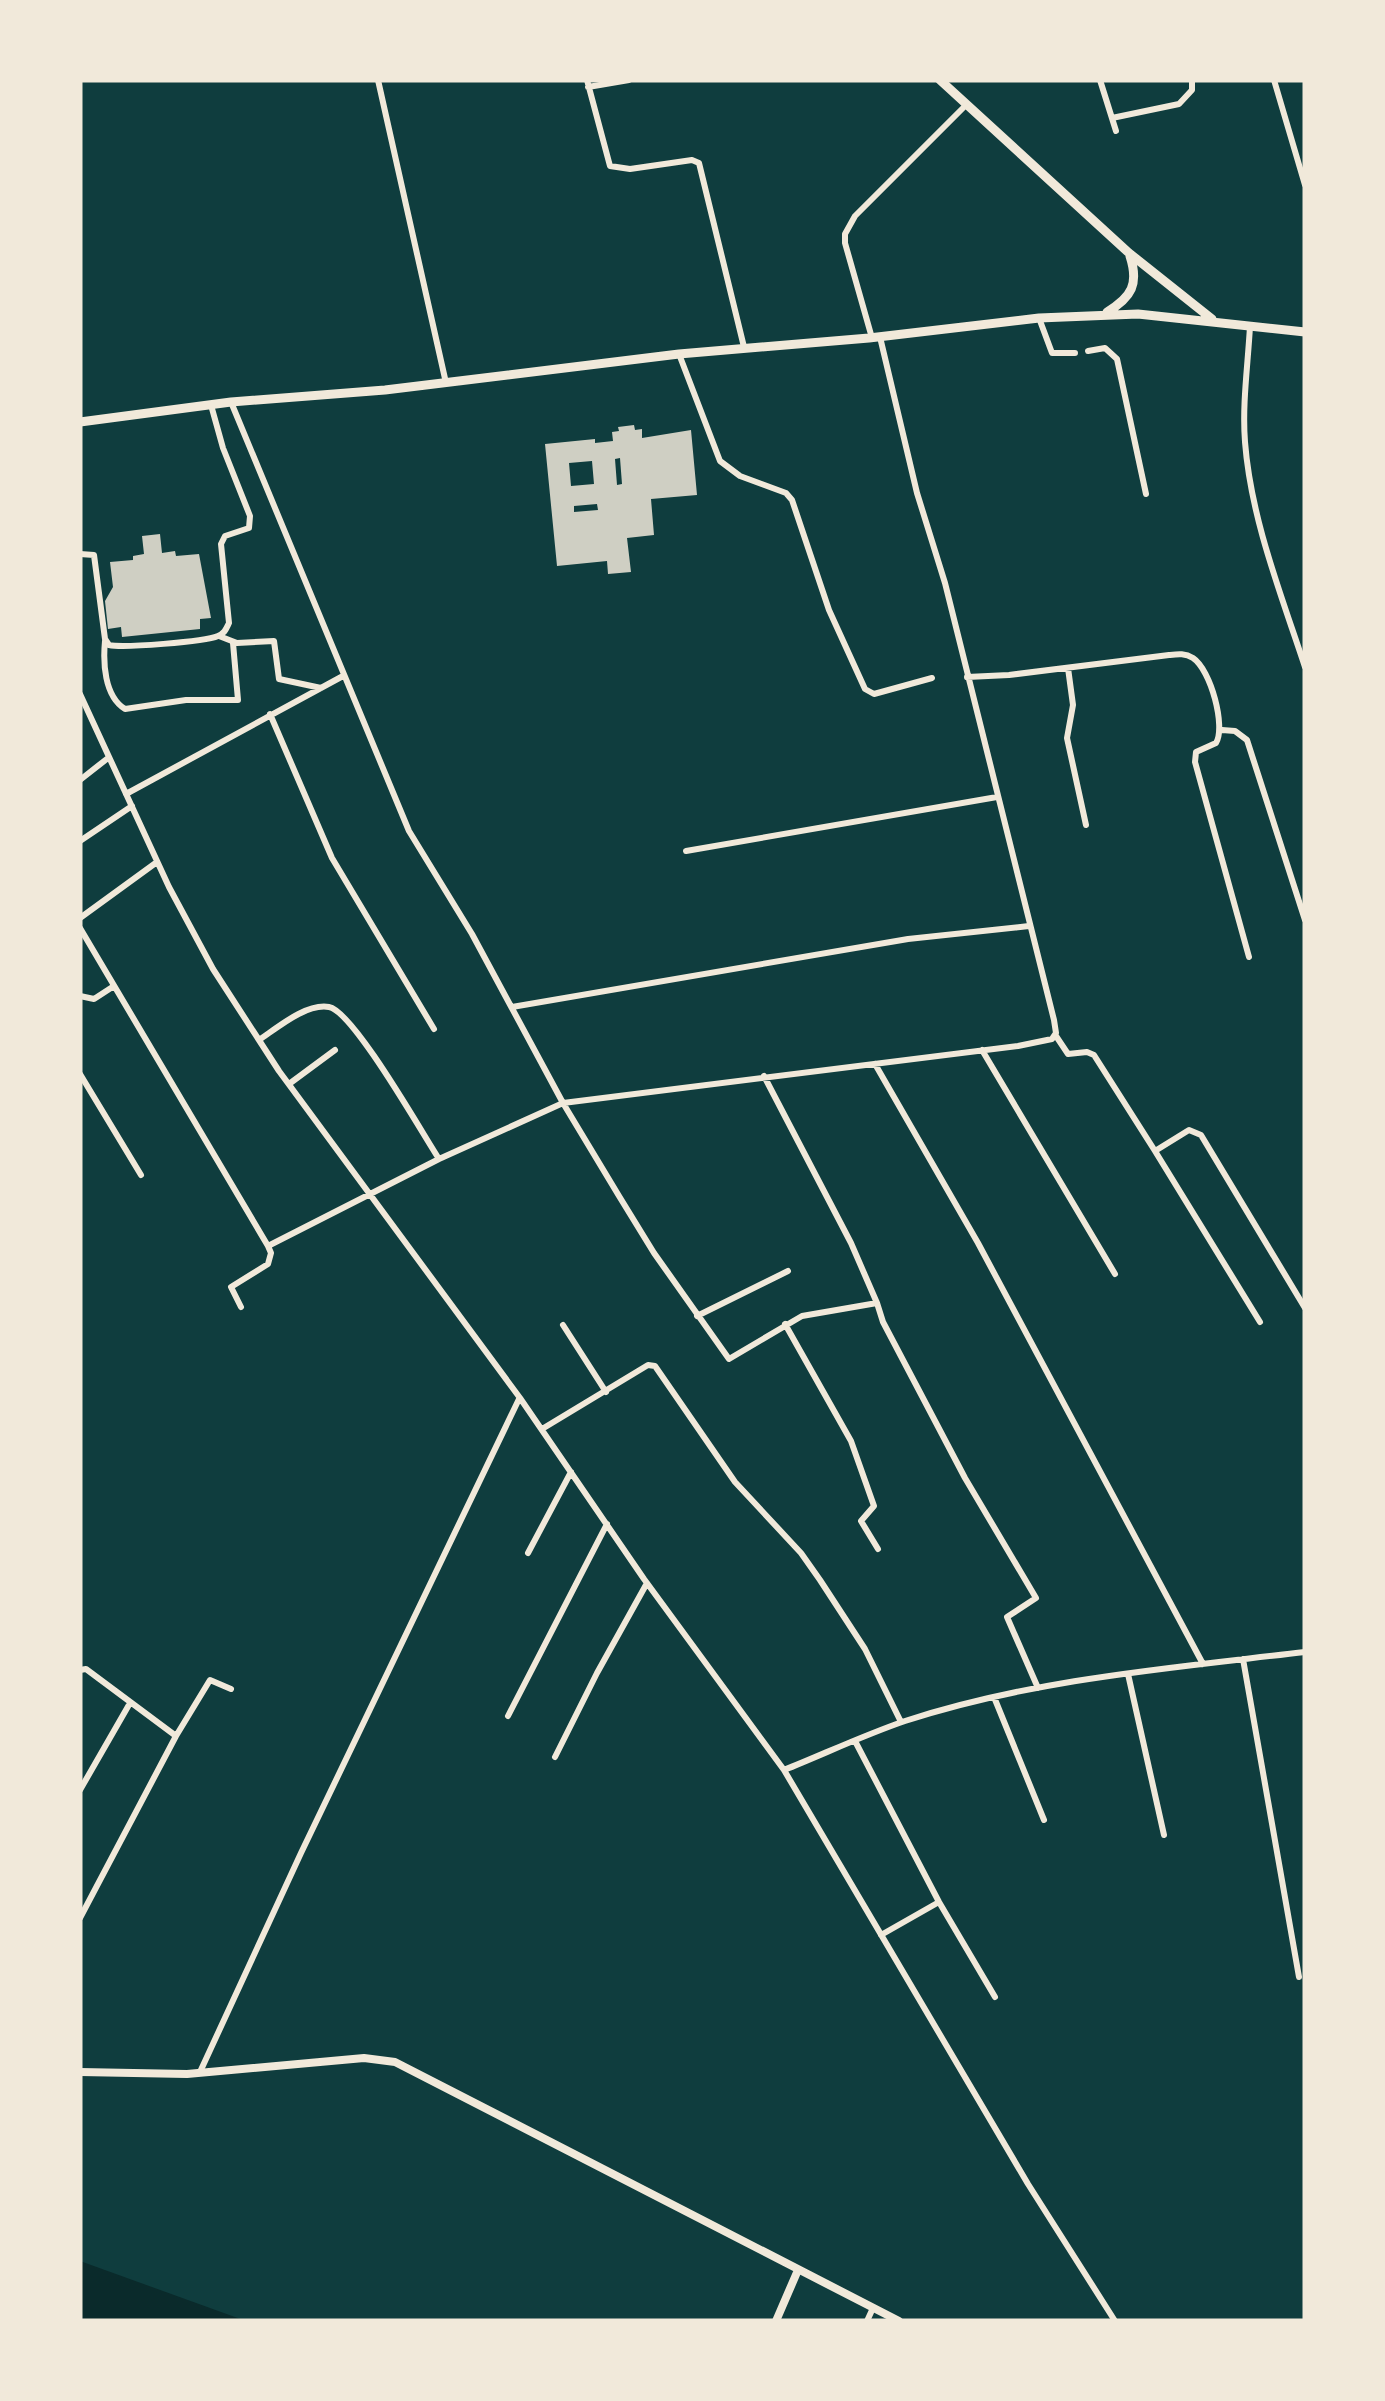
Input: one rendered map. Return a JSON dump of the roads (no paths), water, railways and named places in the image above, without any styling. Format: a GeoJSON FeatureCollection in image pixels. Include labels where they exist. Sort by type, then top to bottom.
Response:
{"type":"FeatureCollection","features":[{"type":"Feature","properties":{"kind":"main road"},"geometry":{"type":"LineString","coordinates":[[940,80],[1129,253],[1214,320]]}},
{"type":"Feature","properties":{"kind":"main road"},"geometry":{"type":"LineString","coordinates":[[1105,314],[1132,291],[1135,272],[1129,253]]}},
{"type":"Feature","properties":{"kind":"main road"},"geometry":{"type":"LineString","coordinates":[[80,422],[232,402],[1039,318],[1105,314],[1214,320],[1305,332]]}},
{"type":"Feature","properties":{"kind":"street"},"geometry":{"type":"LineString","coordinates":[[378,80],[446,382]]}},
{"type":"Feature","properties":{"kind":"street"},"geometry":{"type":"LineString","coordinates":[[629,80],[588,83],[610,166],[630,169],[692,160],[699,163],[744,348]]}},
{"type":"Feature","properties":{"kind":"street"},"geometry":{"type":"LineString","coordinates":[[1100,80],[1116,132]]}},
{"type":"Feature","properties":{"kind":"street"},"geometry":{"type":"LineString","coordinates":[[1112,118],[1179,104],[1192,90],[1192,80]]}},
{"type":"Feature","properties":{"kind":"street"},"geometry":{"type":"LineString","coordinates":[[1274,80],[1305,185]]}},
{"type":"Feature","properties":{"kind":"street"},"geometry":{"type":"LineString","coordinates":[[966,104],[856,216],[845,234],[846,251],[876,337],[945,583],[1056,1036],[1068,1054],[1094,1055],[1260,1322]]}},
{"type":"Feature","properties":{"kind":"street"},"geometry":{"type":"LineString","coordinates":[[1039,318],[1052,353],[1075,352]]}},
{"type":"Feature","properties":{"kind":"street"},"geometry":{"type":"LineString","coordinates":[[1250,324],[1244,436],[1248,468],[1258,516],[1305,667]]}},
{"type":"Feature","properties":{"kind":"street"},"geometry":{"type":"LineString","coordinates":[[1088,350],[1105,348],[1117,358],[1146,494]]}},
{"type":"Feature","properties":{"kind":"street"},"geometry":{"type":"LineString","coordinates":[[678,354],[720,461],[732,472],[786,493],[792,500],[829,610],[865,689],[874,694],[932,678]]}},
{"type":"Feature","properties":{"kind":"street"},"geometry":{"type":"LineString","coordinates":[[232,402],[409,831],[563,1103],[654,1253],[698,1316],[729,1359],[784,1324],[818,1310],[877,1302]]}},
{"type":"Feature","properties":{"kind":"street"},"geometry":{"type":"LineString","coordinates":[[211,405],[250,523],[249,528],[225,536],[222,544],[229,624],[219,636]]}},
{"type":"Feature","properties":{"kind":"street"},"geometry":{"type":"LineString","coordinates":[[80,554],[94,555],[105,639],[104,662],[118,705],[125,709],[186,700],[238,700],[233,642]]}},
{"type":"Feature","properties":{"kind":"street"},"geometry":{"type":"LineString","coordinates":[[105,639],[115,647],[219,636],[233,642],[274,641],[279,679],[321,688]]}},
{"type":"Feature","properties":{"kind":"street"},"geometry":{"type":"LineString","coordinates":[[967,677],[1185,654],[1197,660],[1206,674],[1222,730],[1218,741],[1200,749],[1194,758],[1249,957]]}},
{"type":"Feature","properties":{"kind":"street"},"geometry":{"type":"LineString","coordinates":[[1068,668],[1074,705],[1066,738],[1086,825]]}},
{"type":"Feature","properties":{"kind":"street"},"geometry":{"type":"LineString","coordinates":[[126,794],[343,676]]}},
{"type":"Feature","properties":{"kind":"street"},"geometry":{"type":"LineString","coordinates":[[80,694],[196,939],[259,1040],[784,1770],[1028,2184],[1115,2321]]}},
{"type":"Feature","properties":{"kind":"street"},"geometry":{"type":"LineString","coordinates":[[270,714],[332,858],[434,1029]]}},
{"type":"Feature","properties":{"kind":"street"},"geometry":{"type":"LineString","coordinates":[[1222,730],[1235,731],[1247,740],[1305,920]]}},
{"type":"Feature","properties":{"kind":"street"},"geometry":{"type":"LineString","coordinates":[[80,780],[108,758]]}},
{"type":"Feature","properties":{"kind":"street"},"geometry":{"type":"LineString","coordinates":[[686,851],[997,797]]}},
{"type":"Feature","properties":{"kind":"street"},"geometry":{"type":"LineString","coordinates":[[80,842],[132,806]]}},
{"type":"Feature","properties":{"kind":"street"},"geometry":{"type":"LineString","coordinates":[[80,916],[157,862]]}},
{"type":"Feature","properties":{"kind":"street"},"geometry":{"type":"LineString","coordinates":[[512,1007],[908,939],[1030,926]]}},
{"type":"Feature","properties":{"kind":"street"},"geometry":{"type":"LineString","coordinates":[[80,928],[271,1253],[268,1264],[231,1288],[240,1307]]}},
{"type":"Feature","properties":{"kind":"street"},"geometry":{"type":"LineString","coordinates":[[80,996],[94,999],[114,986]]}},
{"type":"Feature","properties":{"kind":"street"},"geometry":{"type":"LineString","coordinates":[[259,1040],[310,1010],[328,1006],[336,1009],[355,1028],[439,1159]]}},
{"type":"Feature","properties":{"kind":"street"},"geometry":{"type":"LineString","coordinates":[[268,1246],[439,1159],[563,1103],[1042,1043],[1056,1036]]}},
{"type":"Feature","properties":{"kind":"street"},"geometry":{"type":"LineString","coordinates":[[288,1084],[334,1050]]}},
{"type":"Feature","properties":{"kind":"street"},"geometry":{"type":"LineString","coordinates":[[982,1050],[1115,1274]]}},
{"type":"Feature","properties":{"kind":"street"},"geometry":{"type":"LineString","coordinates":[[875,1064],[978,1243],[1203,1664]]}},
{"type":"Feature","properties":{"kind":"street"},"geometry":{"type":"LineString","coordinates":[[80,1074],[141,1175]]}},
{"type":"Feature","properties":{"kind":"street"},"geometry":{"type":"LineString","coordinates":[[764,1076],[851,1243],[883,1322],[965,1478],[1036,1598],[1007,1617],[1038,1688]]}},
{"type":"Feature","properties":{"kind":"street"},"geometry":{"type":"LineString","coordinates":[[1156,1151],[1185,1132],[1198,1132],[1305,1308]]}},
{"type":"Feature","properties":{"kind":"street"},"geometry":{"type":"LineString","coordinates":[[698,1316],[788,1271]]}},
{"type":"Feature","properties":{"kind":"street"},"geometry":{"type":"LineString","coordinates":[[784,1324],[855,1451],[874,1506],[861,1522],[878,1549]]}},
{"type":"Feature","properties":{"kind":"street"},"geometry":{"type":"LineString","coordinates":[[563,1325],[606,1392]]}},
{"type":"Feature","properties":{"kind":"street"},"geometry":{"type":"LineString","coordinates":[[542,1429],[648,1364],[656,1366],[735,1482],[820,1580],[865,1649],[902,1722]]}},
{"type":"Feature","properties":{"kind":"street"},"geometry":{"type":"LineString","coordinates":[[200,2072],[520,1398]]}},
{"type":"Feature","properties":{"kind":"street"},"geometry":{"type":"LineString","coordinates":[[528,1553],[572,1472]]}},
{"type":"Feature","properties":{"kind":"street"},"geometry":{"type":"LineString","coordinates":[[508,1716],[606,1524]]}},
{"type":"Feature","properties":{"kind":"street"},"geometry":{"type":"LineString","coordinates":[[555,1758],[647,1583]]}},
{"type":"Feature","properties":{"kind":"street"},"geometry":{"type":"LineString","coordinates":[[784,1770],[902,1722],[994,1697],[1128,1674],[1305,1652]]}},
{"type":"Feature","properties":{"kind":"street"},"geometry":{"type":"LineString","coordinates":[[1243,1659],[1299,1977]]}},
{"type":"Feature","properties":{"kind":"street"},"geometry":{"type":"LineString","coordinates":[[80,1670],[86,1669],[176,1736]]}},
{"type":"Feature","properties":{"kind":"street"},"geometry":{"type":"LineString","coordinates":[[1128,1674],[1164,1835]]}},
{"type":"Feature","properties":{"kind":"street"},"geometry":{"type":"LineString","coordinates":[[80,1918],[210,1679],[231,1690]]}},
{"type":"Feature","properties":{"kind":"street"},"geometry":{"type":"LineString","coordinates":[[994,1697],[1044,1820]]}},
{"type":"Feature","properties":{"kind":"street"},"geometry":{"type":"LineString","coordinates":[[80,1790],[130,1702]]}},
{"type":"Feature","properties":{"kind":"street"},"geometry":{"type":"LineString","coordinates":[[855,1742],[994,1997]]}},
{"type":"Feature","properties":{"kind":"street"},"geometry":{"type":"LineString","coordinates":[[881,1935],[939,1902]]}},
{"type":"Feature","properties":{"kind":"street"},"geometry":{"type":"LineString","coordinates":[[80,2072],[200,2072],[364,2058],[395,2062],[899,2321]]}},
{"type":"Feature","properties":{"kind":"street"},"geometry":{"type":"LineString","coordinates":[[776,2321],[798,2270]]}},
{"type":"Feature","properties":{"kind":"street"},"geometry":{"type":"LineString","coordinates":[[867,2321],[873,2308]]}},
{"type":"Feature","properties":{"kind":"water"},"geometry":{"type":"Polygon","coordinates":[[[80,2261],[246,2321],[80,2321],[80,2261]]]}}]}
